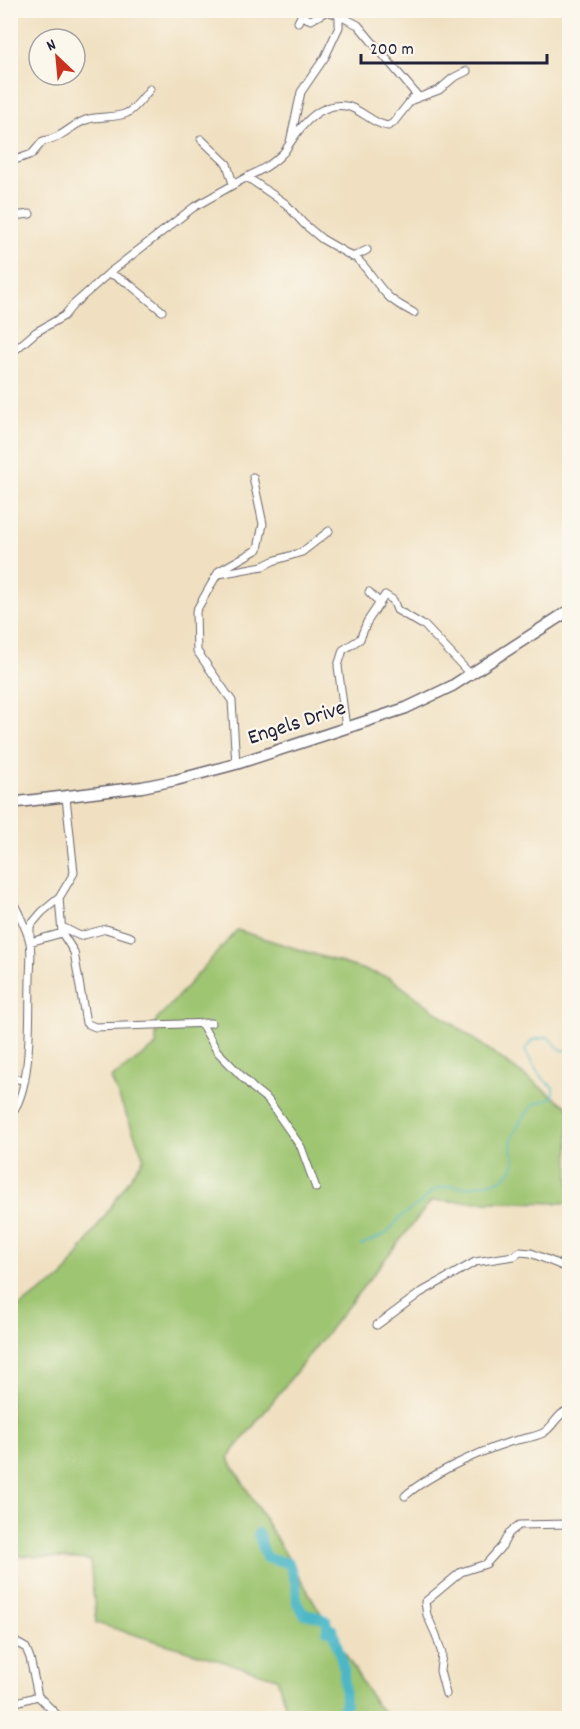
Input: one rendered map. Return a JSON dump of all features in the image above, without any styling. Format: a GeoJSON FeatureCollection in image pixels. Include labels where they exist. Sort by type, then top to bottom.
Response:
{"type":"FeatureCollection","features":[{"type":"Feature","properties":{"kind":"street"},"geometry":{"type":"LineString","coordinates":[[10,352],[36,332],[64,316],[109,273],[194,207],[276,160],[306,122],[317,113],[327,108],[345,106],[357,110],[379,124],[388,126],[416,94],[358,25],[338,13],[327,11],[311,20],[301,16],[298,22]]}},
{"type":"Feature","properties":{"kind":"street"},"geometry":{"type":"LineString","coordinates":[[289,144],[301,92],[325,57],[339,27],[338,13]]}},
{"type":"Feature","properties":{"kind":"street"},"geometry":{"type":"LineString","coordinates":[[411,100],[439,90],[453,78],[467,71]]}},
{"type":"Feature","properties":{"kind":"street"},"geometry":{"type":"LineString","coordinates":[[10,164],[32,154],[42,141],[64,134],[86,119],[126,114],[150,89]]}},
{"type":"Feature","properties":{"kind":"street"},"geometry":{"type":"LineString","coordinates":[[201,139],[227,164],[233,184]]}},
{"type":"Feature","properties":{"kind":"street"},"geometry":{"type":"LineString","coordinates":[[247,177],[286,204],[307,227],[322,239],[365,265],[389,297],[414,312]]}},
{"type":"Feature","properties":{"kind":"street"},"geometry":{"type":"LineString","coordinates":[[10,213],[14,216],[30,214]]}},
{"type":"Feature","properties":{"kind":"street"},"geometry":{"type":"LineString","coordinates":[[355,257],[367,250]]}},
{"type":"Feature","properties":{"kind":"street"},"geometry":{"type":"LineString","coordinates":[[109,273],[128,284],[162,311]]}},
{"type":"Feature","properties":{"kind":"street"},"geometry":{"type":"LineString","coordinates":[[236,764],[232,701],[197,651],[196,611],[219,571],[258,549],[263,524],[253,477]]}},
{"type":"Feature","properties":{"kind":"street"},"geometry":{"type":"LineString","coordinates":[[216,575],[263,566],[302,552],[329,531]]}},
{"type":"Feature","properties":{"kind":"street"},"geometry":{"type":"LineString","coordinates":[[369,592],[379,605]]}},
{"type":"Feature","properties":{"kind":"street"},"geometry":{"type":"LineString","coordinates":[[346,728],[338,666],[343,650],[360,639],[367,622],[385,595],[393,600],[397,610],[423,625],[471,675]]}},
{"type":"Feature","properties":{"kind":"street","name":"Engels Drive"},"geometry":{"type":"LineString","coordinates":[[10,803],[142,787],[176,780],[236,764],[406,708],[471,675],[570,610]]}},
{"type":"Feature","properties":{"kind":"street"},"geometry":{"type":"LineString","coordinates":[[10,1115],[13,1114],[25,1080],[29,1023],[30,926],[59,898],[74,873],[66,797]]}},
{"type":"Feature","properties":{"kind":"street"},"geometry":{"type":"LineString","coordinates":[[10,896],[30,942]]}},
{"type":"Feature","properties":{"kind":"street"},"geometry":{"type":"LineString","coordinates":[[59,898],[62,930],[74,952],[86,1023],[95,1028],[211,1023]]}},
{"type":"Feature","properties":{"kind":"street"},"geometry":{"type":"LineString","coordinates":[[30,942],[62,930],[80,936],[106,929],[131,937]]}},
{"type":"Feature","properties":{"kind":"street"},"geometry":{"type":"LineString","coordinates":[[201,1023],[217,1051],[268,1100],[300,1147],[316,1188]]}},
{"type":"Feature","properties":{"kind":"street"},"geometry":{"type":"LineString","coordinates":[[10,1078],[25,1080]]}},
{"type":"Feature","properties":{"kind":"street"},"geometry":{"type":"LineString","coordinates":[[377,1325],[420,1293],[475,1262],[514,1256],[520,1252],[531,1253],[570,1269]]}},
{"type":"Feature","properties":{"kind":"street"},"geometry":{"type":"LineString","coordinates":[[405,1496],[414,1488],[470,1458],[506,1443],[544,1433],[562,1411],[570,1408]]}},
{"type":"Feature","properties":{"kind":"street"},"geometry":{"type":"LineString","coordinates":[[446,1694],[440,1671],[442,1654],[427,1615],[425,1602],[461,1572],[486,1564],[509,1533],[519,1525],[570,1524]]}},
{"type":"Feature","properties":{"kind":"street"},"geometry":{"type":"LineString","coordinates":[[10,1639],[26,1648],[38,1696],[58,1716],[65,1719]]}},
{"type":"Feature","properties":{"kind":"street"},"geometry":{"type":"LineString","coordinates":[[10,1704],[38,1696]]}},
{"type":"Feature","properties":{"kind":"green space"},"geometry":{"type":"Polygon","coordinates":[[[237,930],[390,978],[569,1108],[569,1203],[431,1201],[228,1458],[376,1705],[392,1718],[289,1718],[277,1678],[96,1623],[90,1560],[11,1555],[10,1313],[63,1277],[144,1158],[111,1078],[156,1046],[156,1021],[237,930]]]}},
{"type":"Feature","properties":{"kind":"waterway"},"geometry":{"type":"LineString","coordinates":[[361,1245],[386,1234],[402,1216],[423,1201],[433,1190],[451,1186],[467,1187],[501,1180],[512,1170],[515,1160],[511,1150],[512,1138],[520,1122],[533,1105],[553,1097],[553,1087],[540,1075],[525,1050],[532,1040],[548,1037],[560,1049],[570,1052]]}},
{"type":"Feature","properties":{"kind":"waterway"},"geometry":{"type":"LineString","coordinates":[[258,1533],[266,1558],[289,1563],[296,1584],[297,1603],[304,1614],[327,1621],[327,1631],[333,1629],[344,1670],[345,1704],[340,1718]]}}]}
